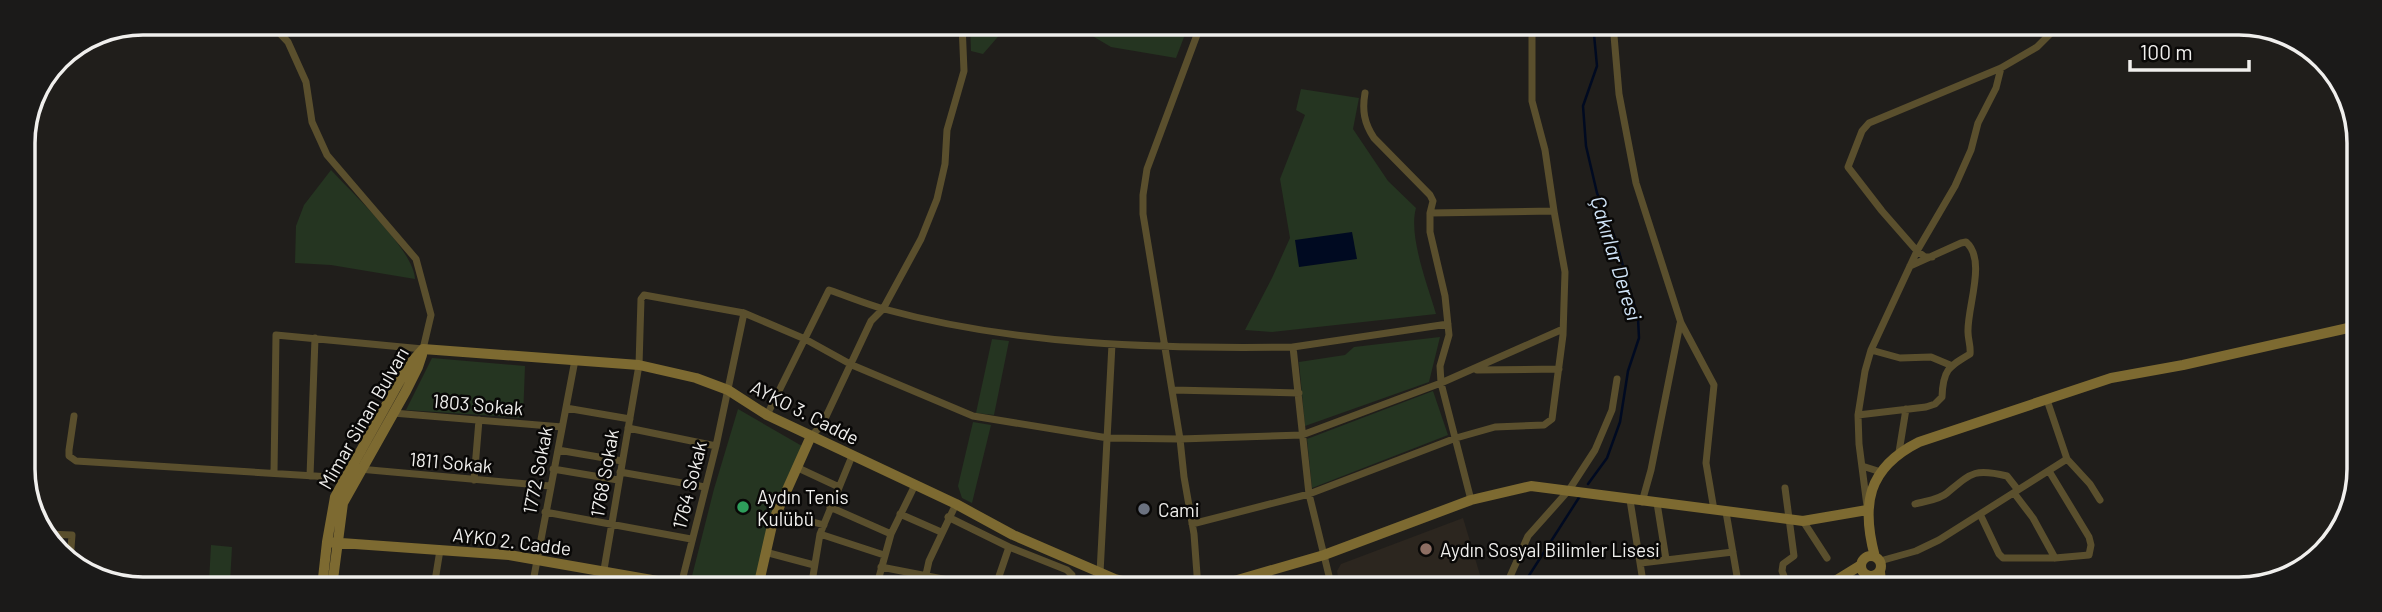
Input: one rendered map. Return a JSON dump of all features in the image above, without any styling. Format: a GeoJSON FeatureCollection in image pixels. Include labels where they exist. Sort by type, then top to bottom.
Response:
{"type":"FeatureCollection","features":[{"type":"Feature","properties":{"kind":"street","name":"Mimar Sinan Bulvarı"},"geometry":{"type":"LineString","coordinates":[[281,35],[288,42],[306,82],[312,122],[327,155],[416,259],[431,315],[418,367],[392,413],[335,497],[331,542],[324,577]]}},
{"type":"Feature","properties":{"kind":"street"},"geometry":{"type":"LineString","coordinates":[[760,577],[777,512],[796,467],[811,436],[822,425],[871,321],[883,309],[921,239],[937,199],[945,164],[947,130],[964,71],[962,35]]}},
{"type":"Feature","properties":{"kind":"street"},"geometry":{"type":"LineString","coordinates":[[1197,35],[1147,169],[1143,195],[1144,222],[1180,439],[1197,577]]}},
{"type":"Feature","properties":{"kind":"street"},"geometry":{"type":"LineString","coordinates":[[1192,524],[1309,494],[1456,438],[1495,426],[1544,425],[1552,419],[1563,329],[1564,272],[1545,150],[1532,101],[1532,35]]}},
{"type":"Feature","properties":{"kind":"street"},"geometry":{"type":"LineString","coordinates":[[1614,35],[1619,94],[1636,183],[1681,323],[1714,385],[1706,463],[1714,510]]}},
{"type":"Feature","properties":{"kind":"street"},"geometry":{"type":"LineString","coordinates":[[1932,257],[1924,257],[1917,251],[1848,167],[1862,131],[1869,123],[2001,68],[2037,47],[2049,35]]}},
{"type":"Feature","properties":{"kind":"street"},"geometry":{"type":"LineString","coordinates":[[1867,577],[1870,537],[1858,415],[1865,371],[1871,350],[1909,266],[1955,186],[1971,150],[1978,123],[1996,88],[2001,68]]}},
{"type":"Feature","properties":{"kind":"street"},"geometry":{"type":"LineString","coordinates":[[1365,93],[1362,106],[1368,130],[1433,201],[1430,232],[1445,296],[1449,335],[1440,366],[1440,383],[1471,500]]}},
{"type":"Feature","properties":{"kind":"street"},"geometry":{"type":"LineString","coordinates":[[1430,212],[1554,211]]}},
{"type":"Feature","properties":{"kind":"street"},"geometry":{"type":"LineString","coordinates":[[1858,415],[1935,404],[1942,397],[1942,382],[1950,365],[1970,354],[1968,334],[1976,264],[1973,248],[1966,242],[1909,266]]}},
{"type":"Feature","properties":{"kind":"street"},"geometry":{"type":"LineString","coordinates":[[767,415],[829,290],[883,309],[1033,337],[1112,344],[1293,347],[1448,324]]}},
{"type":"Feature","properties":{"kind":"street","name":"1768 Sokak"},"geometry":{"type":"LineString","coordinates":[[603,577],[639,365],[641,299],[644,295],[744,313]]}},
{"type":"Feature","properties":{"kind":"street"},"geometry":{"type":"LineString","coordinates":[[744,313],[804,338],[852,365],[974,416],[1108,438],[1180,439],[1302,435],[1440,383],[1563,329]]}},
{"type":"Feature","properties":{"kind":"street","name":"1764 Sokak"},"geometry":{"type":"LineString","coordinates":[[683,577],[716,446],[744,313]]}},
{"type":"Feature","properties":{"kind":"street"},"geometry":{"type":"LineString","coordinates":[[1642,502],[1681,323]]}},
{"type":"Feature","properties":{"kind":"street"},"geometry":{"type":"LineString","coordinates":[[1867,510],[1881,472],[1899,452],[1919,442],[2111,378],[2183,365],[2347,328]]}},
{"type":"Feature","properties":{"kind":"street"},"geometry":{"type":"LineString","coordinates":[[275,473],[276,335],[423,349]]}},
{"type":"Feature","properties":{"kind":"street"},"geometry":{"type":"LineString","coordinates":[[310,476],[315,338]]}},
{"type":"Feature","properties":{"kind":"street"},"geometry":{"type":"LineString","coordinates":[[1100,573],[1112,344]]}},
{"type":"Feature","properties":{"kind":"street"},"geometry":{"type":"LineString","coordinates":[[1293,347],[1309,494],[1329,577]]}},
{"type":"Feature","properties":{"kind":"street","name":"Mimar Sinan Bulvarı"},"geometry":{"type":"LineString","coordinates":[[353,473],[408,366],[423,349]]}},
{"type":"Feature","properties":{"kind":"street","name":"AYKO 3. Cadde"},"geometry":{"type":"LineString","coordinates":[[423,349],[639,365],[696,378],[728,390],[767,415],[956,504],[1013,535],[1113,577]]}},
{"type":"Feature","properties":{"kind":"street"},"geometry":{"type":"LineString","coordinates":[[1871,350],[1900,358],[1931,357],[1950,365]]}},
{"type":"Feature","properties":{"kind":"street","name":"1772 Sokak"},"geometry":{"type":"LineString","coordinates":[[533,577],[575,360]]}},
{"type":"Feature","properties":{"kind":"street"},"geometry":{"type":"LineString","coordinates":[[1472,370],[1559,369]]}},
{"type":"Feature","properties":{"kind":"street"},"geometry":{"type":"LineString","coordinates":[[1510,577],[1528,536],[1569,490],[1606,428],[1617,379]]}},
{"type":"Feature","properties":{"kind":"street"},"geometry":{"type":"LineString","coordinates":[[1172,390],[1299,393]]}},
{"type":"Feature","properties":{"kind":"street"},"geometry":{"type":"LineString","coordinates":[[2047,400],[2067,459],[2090,484],[2100,500]]}},
{"type":"Feature","properties":{"kind":"street"},"geometry":{"type":"LineString","coordinates":[[566,408],[630,419]]}},
{"type":"Feature","properties":{"kind":"street"},"geometry":{"type":"LineString","coordinates":[[1899,452],[1906,409]]}},
{"type":"Feature","properties":{"kind":"street","name":"1803 Sokak"},"geometry":{"type":"LineString","coordinates":[[392,413],[562,427]]}},
{"type":"Feature","properties":{"kind":"street","name":"1811 Sokak"},"geometry":{"type":"LineString","coordinates":[[74,416],[69,456],[76,461],[310,476],[353,473],[550,486]]}},
{"type":"Feature","properties":{"kind":"street"},"geometry":{"type":"LineString","coordinates":[[474,480],[479,420]]}},
{"type":"Feature","properties":{"kind":"street"},"geometry":{"type":"LineString","coordinates":[[628,428],[716,446]]}},
{"type":"Feature","properties":{"kind":"street"},"geometry":{"type":"LineString","coordinates":[[558,450],[622,461]]}},
{"type":"Feature","properties":{"kind":"street"},"geometry":{"type":"LineString","coordinates":[[812,577],[820,534],[852,456]]}},
{"type":"Feature","properties":{"kind":"street"},"geometry":{"type":"LineString","coordinates":[[1847,577],[1939,540],[2067,459]]}},
{"type":"Feature","properties":{"kind":"street"},"geometry":{"type":"LineString","coordinates":[[1862,466],[1881,472]]}},
{"type":"Feature","properties":{"kind":"street"},"geometry":{"type":"LineString","coordinates":[[796,467],[839,487]]}},
{"type":"Feature","properties":{"kind":"street"},"geometry":{"type":"LineString","coordinates":[[554,469],[705,487]]}},
{"type":"Feature","properties":{"kind":"street"},"geometry":{"type":"LineString","coordinates":[[1980,514],[2003,558],[2089,555],[2089,537],[2049,471]]}},
{"type":"Feature","properties":{"kind":"street"},"geometry":{"type":"LineString","coordinates":[[1915,504],[1940,497],[1959,481],[1980,472],[2007,476],[2055,558]]}},
{"type":"Feature","properties":{"kind":"street"},"geometry":{"type":"LineString","coordinates":[[879,577],[891,534],[915,485]]}},
{"type":"Feature","properties":{"kind":"street"},"geometry":{"type":"LineString","coordinates":[[1252,577],[1324,555],[1471,500],[1531,486],[1803,521],[1867,510]]}},
{"type":"Feature","properties":{"kind":"street"},"geometry":{"type":"LineString","coordinates":[[1784,577],[1783,564],[1794,556],[1785,488]]}},
{"type":"Feature","properties":{"kind":"street"},"geometry":{"type":"LineString","coordinates":[[1630,500],[1643,577]]}},
{"type":"Feature","properties":{"kind":"street"},"geometry":{"type":"LineString","coordinates":[[1657,503],[1666,559]]}},
{"type":"Feature","properties":{"kind":"street"},"geometry":{"type":"LineString","coordinates":[[926,576],[941,532],[956,504]]}},
{"type":"Feature","properties":{"kind":"street"},"geometry":{"type":"LineString","coordinates":[[831,507],[891,534]]}},
{"type":"Feature","properties":{"kind":"street"},"geometry":{"type":"LineString","coordinates":[[545,512],[691,539]]}},
{"type":"Feature","properties":{"kind":"street"},"geometry":{"type":"LineString","coordinates":[[777,512],[824,525]]}},
{"type":"Feature","properties":{"kind":"street"},"geometry":{"type":"LineString","coordinates":[[1726,512],[1737,577]]}},
{"type":"Feature","properties":{"kind":"street"},"geometry":{"type":"LineString","coordinates":[[900,514],[941,532]]}},
{"type":"Feature","properties":{"kind":"street"},"geometry":{"type":"LineString","coordinates":[[948,517],[1009,547],[1068,570],[1072,577]]}},
{"type":"Feature","properties":{"kind":"street"},"geometry":{"type":"LineString","coordinates":[[1803,521],[1827,558]]}},
{"type":"Feature","properties":{"kind":"street"},"geometry":{"type":"LineString","coordinates":[[57,534],[72,535],[71,549]]}},
{"type":"Feature","properties":{"kind":"street"},"geometry":{"type":"LineString","coordinates":[[820,534],[884,555]]}},
{"type":"Feature","properties":{"kind":"street","name":"Mimar Sinan Bulvarı"},"geometry":{"type":"LineString","coordinates":[[331,542],[332,577]]}},
{"type":"Feature","properties":{"kind":"street","name":"AYKO 2. Cadde"},"geometry":{"type":"LineString","coordinates":[[331,542],[509,555],[636,577]]}},
{"type":"Feature","properties":{"kind":"street"},"geometry":{"type":"LineString","coordinates":[[999,577],[1009,547]]}},
{"type":"Feature","properties":{"kind":"street"},"geometry":{"type":"LineString","coordinates":[[436,577],[440,550]]}},
{"type":"Feature","properties":{"kind":"street"},"geometry":{"type":"LineString","coordinates":[[765,552],[814,565]]}},
{"type":"Feature","properties":{"kind":"street"},"geometry":{"type":"LineString","coordinates":[[1641,563],[1733,552]]}},
{"type":"Feature","properties":{"kind":"street"},"geometry":{"type":"LineString","coordinates":[[881,567],[931,577]]}},
{"type":"Feature","properties":{"kind":"street"},"geometry":{"type":"LineString","coordinates":[[1868,567],[1874,577]]}},
{"type":"Feature","properties":{"kind":"street"},"geometry":{"type":"LineString","coordinates":[[1268,572],[1269,577]]}},
{"type":"Feature","properties":{"kind":"shaded area","name":"Aydın Sosyal Bilimler Lisesi"},"geometry":{"type":"Polygon","coordinates":[[[1463,518],[1481,577],[1338,577],[1337,571],[1341,564],[1463,518]]]}},
{"type":"Feature","properties":{"kind":"green space"},"geometry":{"type":"Polygon","coordinates":[[[970,35],[999,35],[983,54],[971,51],[970,35]]]}},
{"type":"Feature","properties":{"kind":"green space"},"geometry":{"type":"Polygon","coordinates":[[[1091,35],[1185,35],[1176,58],[1111,47],[1091,35]]]}},
{"type":"Feature","properties":{"kind":"green space"},"geometry":{"type":"Polygon","coordinates":[[[1301,89],[1359,98],[1353,129],[1388,181],[1416,208],[1414,219],[1417,246],[1436,314],[1272,332],[1245,330],[1290,238],[1280,179],[1305,115],[1296,110],[1301,89]]]}},
{"type":"Feature","properties":{"kind":"green space"},"geometry":{"type":"Polygon","coordinates":[[[331,170],[394,238],[412,267],[415,279],[331,265],[295,263],[296,226],[304,205],[331,170]]]}},
{"type":"Feature","properties":{"kind":"green space"},"geometry":{"type":"Polygon","coordinates":[[[1440,337],[1429,382],[1305,426],[1299,362],[1345,355],[1354,347],[1440,337]]]}},
{"type":"Feature","properties":{"kind":"green space"},"geometry":{"type":"Polygon","coordinates":[[[992,339],[1009,341],[994,415],[976,413],[992,339]]]}},
{"type":"Feature","properties":{"kind":"green space"},"geometry":{"type":"Polygon","coordinates":[[[432,358],[525,366],[523,418],[406,410],[432,358]]]}},
{"type":"Feature","properties":{"kind":"green space"},"geometry":{"type":"Polygon","coordinates":[[[1433,391],[1448,435],[1312,488],[1307,439],[1433,391]]]}},
{"type":"Feature","properties":{"kind":"green space","name":"Aydın Tenis Kulübü"},"geometry":{"type":"Polygon","coordinates":[[[738,409],[802,446],[758,577],[692,577],[738,409]]]}},
{"type":"Feature","properties":{"kind":"green space"},"geometry":{"type":"Polygon","coordinates":[[[973,422],[991,425],[972,503],[962,498],[958,486],[973,422]]]}},
{"type":"Feature","properties":{"kind":"green space"},"geometry":{"type":"Polygon","coordinates":[[[211,545],[232,547],[230,577],[209,577],[211,545]]]}},
{"type":"Feature","properties":{"kind":"water"},"geometry":{"type":"Polygon","coordinates":[[[1352,232],[1357,259],[1299,267],[1295,240],[1352,232]]]}},
{"type":"Feature","properties":{"kind":"waterway","name":"Çakırlar Deresi"},"geometry":{"type":"LineString","coordinates":[[1588,484],[1607,458],[1620,422],[1628,371],[1639,338],[1638,318],[1615,238],[1597,193],[1586,146],[1583,106],[1597,66],[1594,35]]}},
{"type":"Feature","properties":{"kind":"waterway","name":"Çakırlar Deresi"},"geometry":{"type":"LineString","coordinates":[[1528,577],[1580,496]]}},
{"type":"Feature","properties":{"kind":"place","name":"Aydın Tenis Kulübü"},"geometry":{"type":"Point","coordinates":[743,507]}},
{"type":"Feature","properties":{"kind":"place","name":"Cami"},"geometry":{"type":"Point","coordinates":[1144,509]}},
{"type":"Feature","properties":{"kind":"place","name":"Aydın Sosyal Bilimler Lisesi"},"geometry":{"type":"Point","coordinates":[1426,549]}}]}
